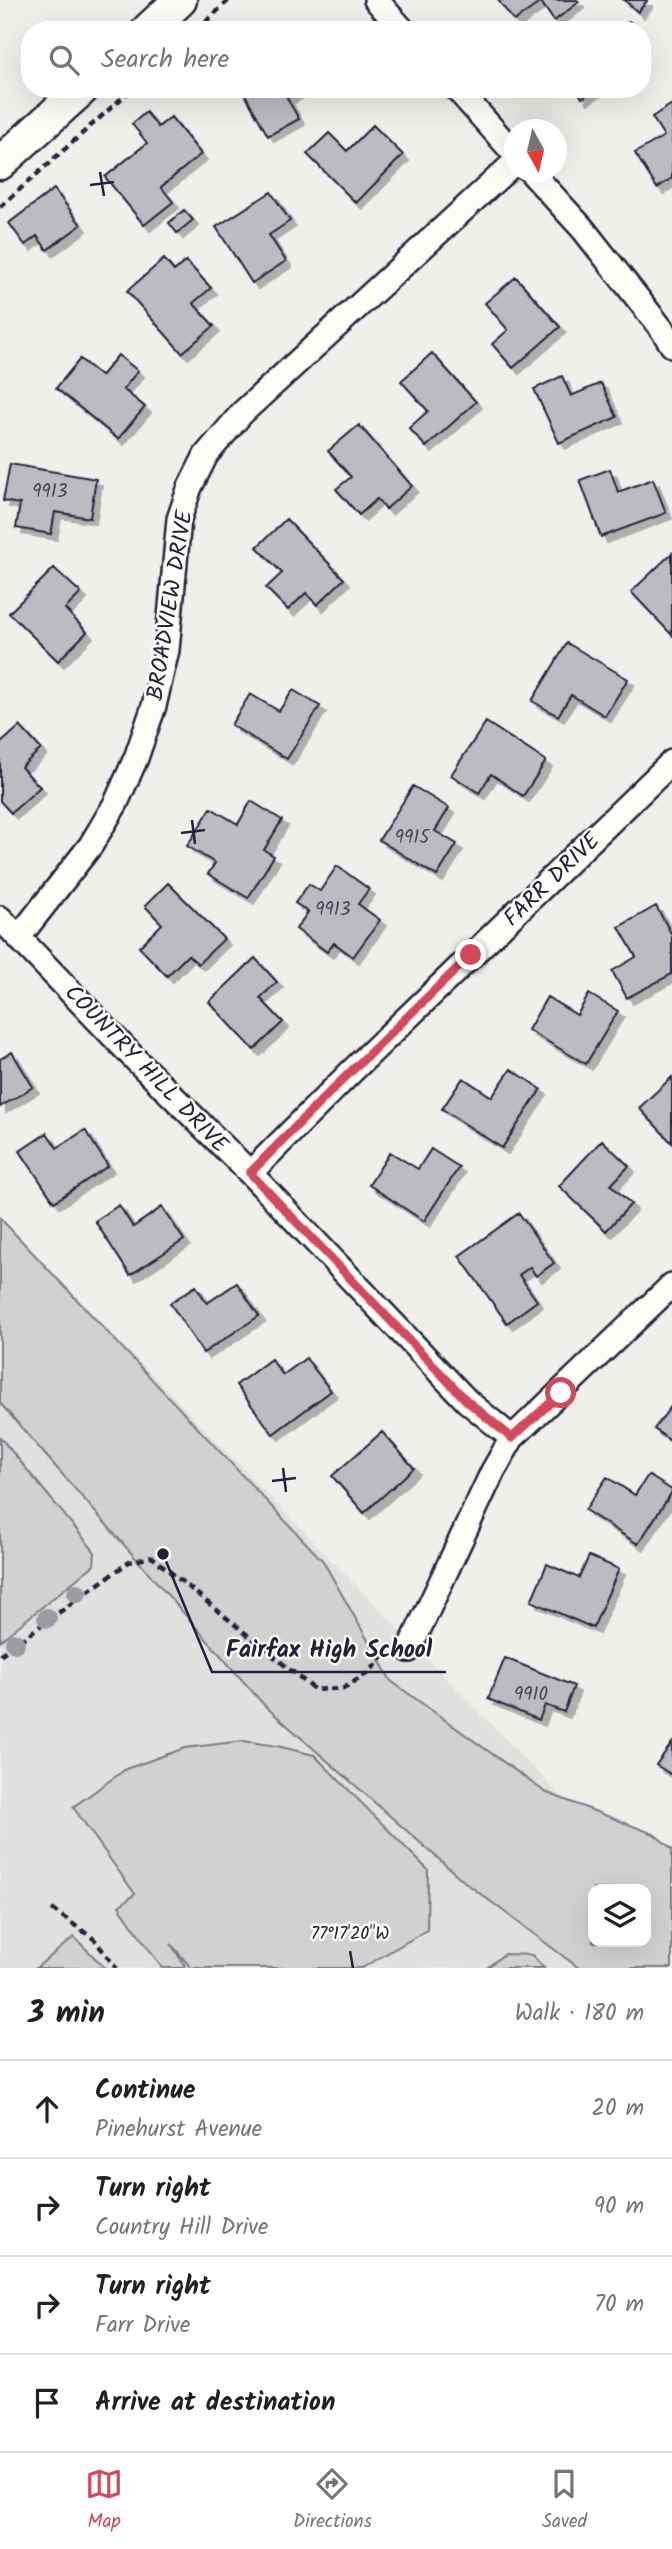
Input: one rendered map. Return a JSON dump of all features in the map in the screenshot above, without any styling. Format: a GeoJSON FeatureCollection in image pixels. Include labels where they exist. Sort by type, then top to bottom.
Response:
{"type":"FeatureCollection","features":[{"type":"Feature","properties":{"kind":"main road"},"geometry":{"type":"LineString","coordinates":[[158,21],[180,0]]}},
{"type":"Feature","properties":{"kind":"main road"},"geometry":{"type":"LineString","coordinates":[[0,163],[72,98]]}},
{"type":"Feature","properties":{"kind":"street"},"geometry":{"type":"LineString","coordinates":[[376,0],[395,21]]}},
{"type":"Feature","properties":{"kind":"street"},"geometry":{"type":"LineString","coordinates":[[465,98],[504,142]]}},
{"type":"Feature","properties":{"kind":"street","name":"BROADVIEW DRIVE"},"geometry":{"type":"LineString","coordinates":[[19,937],[91,845],[116,803],[136,758],[154,706],[167,650],[179,519],[190,487],[206,455],[242,413],[504,172]]}},
{"type":"Feature","properties":{"kind":"street"},"geometry":{"type":"LineString","coordinates":[[540,182],[583,229],[662,328],[672,345]]}},
{"type":"Feature","properties":{"kind":"street","name":"FARR DRIVE"},"geometry":{"type":"LineString","coordinates":[[250,1173],[672,762]]}},
{"type":"Feature","properties":{"kind":"street","name":"COUNTRY HILL DRIVE"},"geometry":{"type":"LineString","coordinates":[[0,918],[135,1059],[250,1173],[467,1401],[512,1438]]}},
{"type":"Feature","properties":{"kind":"street"},"geometry":{"type":"LineString","coordinates":[[398,1651],[512,1438],[672,1284]]}},
{"type":"Feature","properties":{"kind":"path"},"geometry":{"type":"LineString","coordinates":[[207,21],[229,0]]}},
{"type":"Feature","properties":{"kind":"path"},"geometry":{"type":"LineString","coordinates":[[0,207],[122,98]]}},
{"type":"Feature","properties":{"kind":"path"},"geometry":{"type":"LineString","coordinates":[[0,1655],[129,1562],[152,1557],[315,1690],[344,1688],[398,1651]]}},
{"type":"Feature","properties":{"kind":"path"},"geometry":{"type":"LineString","coordinates":[[52,1909],[94,1939],[116,1968]]}},
{"type":"Feature","properties":{"kind":"shaded area"},"geometry":{"type":"Polygon","coordinates":[[[0,1218],[646,1884],[588,1884],[588,1947],[651,1947],[651,1889],[672,1911],[672,1968],[0,1968],[0,1218]]]}},
{"type":"Feature","properties":{"kind":"shaded area"},"geometry":{"type":"Polygon","coordinates":[[[0,1218],[323,1561],[391,1681],[545,1792],[654,1834],[672,1849],[672,1968],[579,1968],[466,1883],[264,1705],[0,1403],[0,1218]]]}},
{"type":"Feature","properties":{"kind":"shaded area"},"geometry":{"type":"Polygon","coordinates":[[[0,1437],[95,1552],[94,1565],[0,1641],[0,1437]]]}},
{"type":"Feature","properties":{"kind":"shaded area"},"geometry":{"type":"Polygon","coordinates":[[[243,1741],[314,1755],[428,1870],[427,1930],[362,1968],[191,1968],[171,1944],[185,1966],[162,1968],[119,1906],[135,1894],[73,1807],[126,1769],[185,1748],[243,1741]]]}},
{"type":"Feature","properties":{"kind":"shaded area"},"geometry":{"type":"Polygon","coordinates":[[[74,1937],[105,1968],[36,1968],[74,1937]]]}},
{"type":"Feature","properties":{"kind":"shaded area"},"geometry":{"type":"Polygon","coordinates":[[[504,1954],[532,1955],[544,1968],[487,1968],[504,1954]]]}},
{"type":"Feature","properties":{"kind":"building"},"geometry":{"type":"Polygon","coordinates":[[[498,0],[579,2],[554,21],[541,2],[514,21],[498,0]]]}},
{"type":"Feature","properties":{"kind":"building"},"geometry":{"type":"Polygon","coordinates":[[[624,0],[646,0],[647,1],[638,12],[624,0]]]}},
{"type":"Feature","properties":{"kind":"building"},"geometry":{"type":"Polygon","coordinates":[[[247,98],[287,98],[299,119],[268,136],[247,98]]]}},
{"type":"Feature","properties":{"kind":"building"},"geometry":{"type":"Polygon","coordinates":[[[672,104],[672,178],[657,188],[635,153],[664,136],[652,117],[672,104]]]}},
{"type":"Feature","properties":{"kind":"building"},"geometry":{"type":"Polygon","coordinates":[[[146,112],[158,127],[171,117],[201,154],[161,187],[173,202],[144,225],[105,177],[147,143],[132,124],[146,112]]]}},
{"type":"Feature","properties":{"kind":"building"},"geometry":{"type":"Polygon","coordinates":[[[373,125],[403,155],[356,203],[307,154],[329,133],[347,151],[373,125]]]}},
{"type":"Feature","properties":{"kind":"building"},"geometry":{"type":"Polygon","coordinates":[[[54,189],[81,225],[47,250],[37,236],[25,245],[9,223],[54,189]]]}},
{"type":"Feature","properties":{"kind":"building"},"geometry":{"type":"Polygon","coordinates":[[[271,192],[290,221],[269,235],[286,261],[252,283],[216,227],[271,192]]]}},
{"type":"Feature","properties":{"kind":"building"},"geometry":{"type":"Polygon","coordinates":[[[184,210],[193,220],[177,233],[169,223],[184,210]]]}},
{"type":"Feature","properties":{"kind":"building"},"geometry":{"type":"Polygon","coordinates":[[[164,259],[174,271],[186,261],[211,288],[193,303],[214,326],[182,353],[127,291],[164,259]]]}},
{"type":"Feature","properties":{"kind":"building"},"geometry":{"type":"Polygon","coordinates":[[[516,277],[560,327],[513,368],[492,344],[508,330],[485,303],[516,277]]]}},
{"type":"Feature","properties":{"kind":"building"},"geometry":{"type":"Polygon","coordinates":[[[432,353],[476,402],[426,447],[409,428],[428,411],[401,381],[432,353]]]}},
{"type":"Feature","properties":{"kind":"building"},"geometry":{"type":"Polygon","coordinates":[[[118,355],[138,371],[123,389],[145,407],[118,439],[56,388],[80,359],[101,376],[118,355]]]}},
{"type":"Feature","properties":{"kind":"building"},"geometry":{"type":"Polygon","coordinates":[[[562,376],[571,396],[601,383],[617,417],[559,443],[534,389],[562,376]]]}},
{"type":"Feature","properties":{"kind":"building"},"geometry":{"type":"Polygon","coordinates":[[[359,425],[412,486],[386,509],[377,499],[359,515],[336,489],[351,477],[328,451],[359,425]]]}},
{"type":"Feature","properties":{"kind":"building"},"geometry":{"type":"Polygon","coordinates":[[[10,464],[96,479],[90,518],[55,512],[51,534],[16,528],[20,504],[3,501],[10,464]]]}},
{"type":"Feature","properties":{"kind":"building"},"geometry":{"type":"Polygon","coordinates":[[[610,469],[618,492],[653,479],[666,513],[601,537],[580,480],[610,469]]]}},
{"type":"Feature","properties":{"kind":"building"},"geometry":{"type":"Polygon","coordinates":[[[286,519],[344,579],[317,605],[306,593],[288,610],[266,588],[282,573],[257,547],[286,519]]]}},
{"type":"Feature","properties":{"kind":"building"},"geometry":{"type":"Polygon","coordinates":[[[672,553],[672,635],[631,592],[672,553]]]}},
{"type":"Feature","properties":{"kind":"building"},"geometry":{"type":"Polygon","coordinates":[[[54,568],[81,593],[65,609],[87,632],[58,661],[9,613],[54,568]]]}},
{"type":"Feature","properties":{"kind":"building"},"geometry":{"type":"Polygon","coordinates":[[[567,643],[628,679],[605,716],[571,695],[558,716],[532,701],[567,643]]]}},
{"type":"Feature","properties":{"kind":"building"},"geometry":{"type":"Polygon","coordinates":[[[293,690],[320,706],[287,759],[231,725],[250,694],[279,711],[293,690]]]}},
{"type":"Feature","properties":{"kind":"building"},"geometry":{"type":"Polygon","coordinates":[[[486,722],[546,761],[523,796],[491,774],[479,793],[451,775],[486,722]]]}},
{"type":"Feature","properties":{"kind":"building"},"geometry":{"type":"Polygon","coordinates":[[[20,726],[41,749],[21,767],[40,787],[11,813],[0,801],[0,744],[20,726]]]}},
{"type":"Feature","properties":{"kind":"building"},"geometry":{"type":"Polygon","coordinates":[[[413,786],[449,808],[435,831],[457,844],[437,876],[379,840],[413,786]]]}},
{"type":"Feature","properties":{"kind":"building"},"geometry":{"type":"Polygon","coordinates":[[[251,801],[282,820],[264,850],[274,856],[248,898],[208,874],[215,863],[187,846],[211,808],[238,824],[251,801]]]}},
{"type":"Feature","properties":{"kind":"building"},"geometry":{"type":"Polygon","coordinates":[[[337,866],[369,889],[358,904],[380,920],[353,957],[334,943],[327,952],[296,929],[308,912],[295,903],[309,884],[320,891],[337,866]]]}},
{"type":"Feature","properties":{"kind":"building"},"geometry":{"type":"Polygon","coordinates":[[[168,883],[224,939],[198,964],[188,955],[167,976],[139,947],[162,924],[145,906],[168,883]]]}},
{"type":"Feature","properties":{"kind":"building"},"geometry":{"type":"Polygon","coordinates":[[[656,906],[672,935],[672,974],[627,998],[612,971],[636,957],[619,927],[656,906]]]}},
{"type":"Feature","properties":{"kind":"building"},"geometry":{"type":"Polygon","coordinates":[[[255,958],[277,982],[260,998],[283,1022],[254,1050],[209,1002],[255,958]]]}},
{"type":"Feature","properties":{"kind":"building"},"geometry":{"type":"Polygon","coordinates":[[[589,994],[618,1011],[586,1064],[528,1030],[547,997],[577,1015],[589,994]]]}},
{"type":"Feature","properties":{"kind":"building"},"geometry":{"type":"Polygon","coordinates":[[[12,1052],[33,1087],[0,1107],[0,1059],[12,1052]]]}},
{"type":"Feature","properties":{"kind":"building"},"geometry":{"type":"Polygon","coordinates":[[[511,1069],[541,1089],[502,1148],[442,1109],[463,1078],[492,1097],[511,1069]]]}},
{"type":"Feature","properties":{"kind":"building"},"geometry":{"type":"Polygon","coordinates":[[[672,1077],[672,1143],[639,1108],[672,1077]]]}},
{"type":"Feature","properties":{"kind":"building"},"geometry":{"type":"Polygon","coordinates":[[[85,1130],[108,1166],[54,1202],[20,1151],[47,1133],[57,1148],[85,1130]]]}},
{"type":"Feature","properties":{"kind":"building"},"geometry":{"type":"Polygon","coordinates":[[[602,1140],[629,1166],[611,1185],[631,1204],[606,1231],[559,1186],[602,1140]]]}},
{"type":"Feature","properties":{"kind":"building"},"geometry":{"type":"Polygon","coordinates":[[[431,1149],[459,1167],[424,1221],[369,1185],[390,1152],[418,1169],[431,1149]]]}},
{"type":"Feature","properties":{"kind":"building"},"geometry":{"type":"Polygon","coordinates":[[[119,1205],[133,1227],[162,1207],[184,1240],[130,1275],[95,1221],[119,1205]]]}},
{"type":"Feature","properties":{"kind":"building"},"geometry":{"type":"Polygon","coordinates":[[[519,1213],[554,1263],[536,1276],[530,1267],[519,1275],[537,1301],[507,1323],[459,1256],[519,1213]]]}},
{"type":"Feature","properties":{"kind":"building"},"geometry":{"type":"Polygon","coordinates":[[[237,1283],[259,1316],[203,1353],[170,1303],[196,1286],[207,1303],[237,1283]]]}},
{"type":"Feature","properties":{"kind":"building"},"geometry":{"type":"Polygon","coordinates":[[[306,1358],[331,1391],[273,1434],[236,1385],[271,1359],[283,1375],[306,1358]]]}},
{"type":"Feature","properties":{"kind":"building"},"geometry":{"type":"Polygon","coordinates":[[[672,1405],[672,1442],[654,1429],[672,1405]]]}},
{"type":"Feature","properties":{"kind":"building"},"geometry":{"type":"Polygon","coordinates":[[[382,1432],[414,1468],[364,1513],[332,1476],[382,1432]]]}},
{"type":"Feature","properties":{"kind":"building"},"geometry":{"type":"Polygon","coordinates":[[[648,1475],[672,1492],[638,1544],[585,1510],[607,1477],[635,1495],[648,1475]]]}},
{"type":"Feature","properties":{"kind":"building"},"geometry":{"type":"Polygon","coordinates":[[[589,1556],[619,1569],[593,1628],[531,1601],[547,1564],[579,1578],[589,1556]]]}},
{"type":"Feature","properties":{"kind":"building"},"geometry":{"type":"Polygon","coordinates":[[[505,1658],[574,1686],[564,1712],[545,1705],[539,1720],[488,1699],[505,1658]]]}},
{"type":"Feature","properties":{"kind":"building"},"geometry":{"type":"Polygon","coordinates":[[[672,1743],[672,1775],[656,1765],[672,1743]]]}},
{"type":"Feature","properties":{"kind":"place","name":"Fairfax High School"},"geometry":{"type":"Point","coordinates":[163,1554]}},
{"type":"Feature","properties":{"kind":"route"},"geometry":{"type":"LineString","coordinates":[[471,955],[250,1173],[467,1401],[512,1438],[561,1393]]}}]}
